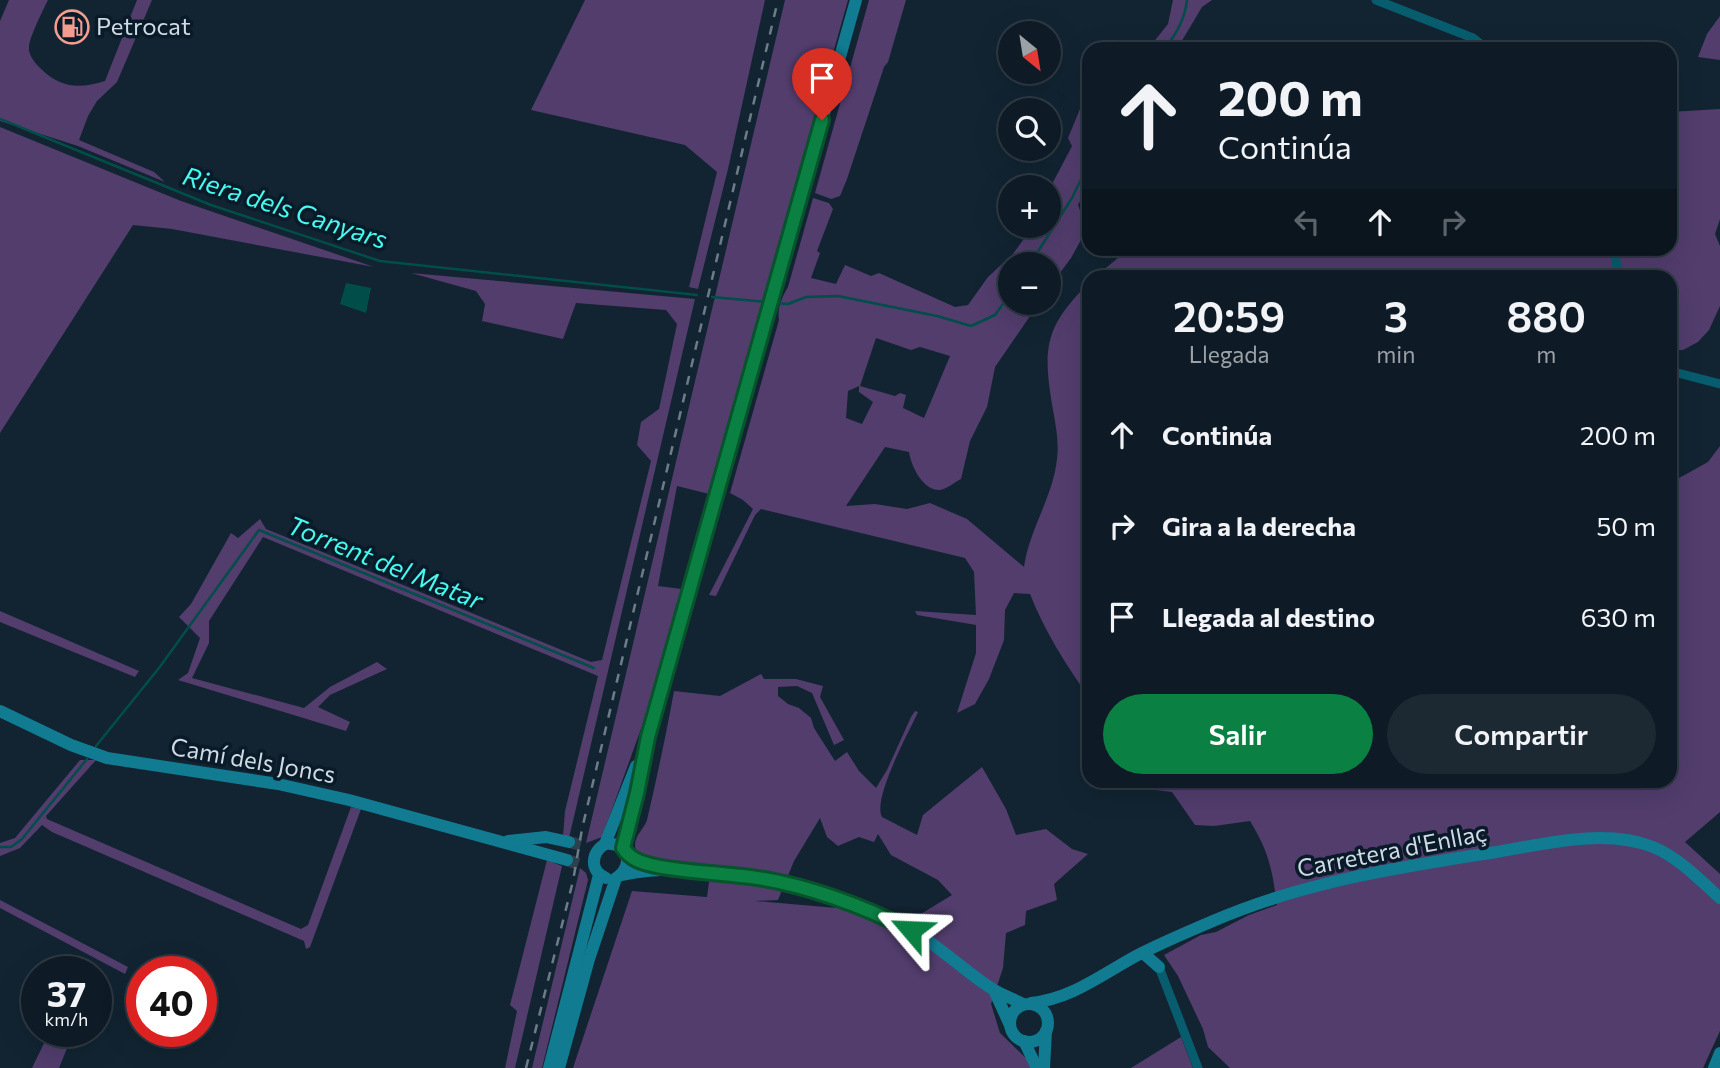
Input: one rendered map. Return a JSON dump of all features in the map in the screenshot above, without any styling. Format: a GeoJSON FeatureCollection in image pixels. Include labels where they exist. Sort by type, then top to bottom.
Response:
{"type":"FeatureCollection","features":[{"type":"Feature","properties":{"kind":"street"},"geometry":{"type":"LineString","coordinates":[[559,1068],[589,959],[619,876],[628,863],[625,852],[648,737],[856,0]]}},
{"type":"Feature","properties":{"kind":"street"},"geometry":{"type":"LineString","coordinates":[[1376,0],[1478,42]]}},
{"type":"Feature","properties":{"kind":"street"},"geometry":{"type":"LineString","coordinates":[[1677,373],[1720,384]]}},
{"type":"Feature","properties":{"kind":"street","name":"Camí dels Joncs"},"geometry":{"type":"LineString","coordinates":[[0,710],[60,740],[107,758],[289,787],[349,800],[504,842],[596,871]]}},
{"type":"Feature","properties":{"kind":"street"},"geometry":{"type":"LineString","coordinates":[[549,1068],[596,871],[594,856],[648,737]]}},
{"type":"Feature","properties":{"kind":"street"},"geometry":{"type":"LineString","coordinates":[[525,849],[546,837]]}},
{"type":"Feature","properties":{"kind":"street","name":"Camí dels Joncs"},"geometry":{"type":"LineString","coordinates":[[504,842],[546,837],[569,842]]}},
{"type":"Feature","properties":{"kind":"street","name":"Carretera d'Enllaç"},"geometry":{"type":"LineString","coordinates":[[1027,1004],[1054,1000],[1074,992],[1143,953],[1217,919],[1317,885],[1385,869],[1575,839],[1619,840],[1652,846],[1671,857],[1720,898]]}},
{"type":"Feature","properties":{"kind":"street"},"geometry":{"type":"LineString","coordinates":[[597,846],[615,844],[642,863],[676,870],[762,878],[832,895],[911,930],[954,958],[994,990],[1041,1008],[1046,1013],[1044,1068]]}},
{"type":"Feature","properties":{"kind":"street"},"geometry":{"type":"LineString","coordinates":[[596,871],[607,878],[641,871],[676,870]]}},
{"type":"Feature","properties":{"kind":"street"},"geometry":{"type":"LineString","coordinates":[[1157,946],[1159,967],[1198,1068]]}},
{"type":"Feature","properties":{"kind":"street"},"geometry":{"type":"LineString","coordinates":[[1143,953],[1159,967]]}},
{"type":"Feature","properties":{"kind":"street"},"geometry":{"type":"LineString","coordinates":[[994,990],[1014,1035],[1024,1041],[1037,1068]]}},
{"type":"Feature","properties":{"kind":"street","name":"Carretera d'Enllaç"},"geometry":{"type":"LineString","coordinates":[[1047,1028],[1058,1008],[1074,992]]}},
{"type":"Feature","properties":{"kind":"street"},"geometry":{"type":"LineString","coordinates":[[1009,1023],[1013,1012],[1027,1004]]}},
{"type":"Feature","properties":{"kind":"street"},"geometry":{"type":"LineString","coordinates":[[1024,1041],[1037,1040],[1047,1028]]}},
{"type":"Feature","properties":{"kind":"street"},"geometry":{"type":"LineString","coordinates":[[1714,1068],[1720,1053]]}},
{"type":"Feature","properties":{"kind":"shaded area"},"geometry":{"type":"Polygon","coordinates":[[[9,0],[48,0],[31,37],[29,52],[46,74],[61,83],[77,86],[105,81],[137,0],[152,0],[117,82],[97,101],[79,140],[154,172],[165,182],[78,146],[0,121],[0,21],[9,0]]]}},
{"type":"Feature","properties":{"kind":"shaded area"},"geometry":{"type":"Polygon","coordinates":[[[585,0],[765,0],[728,169],[698,289],[689,287],[717,172],[685,145],[531,110],[585,0]]]}},
{"type":"Feature","properties":{"kind":"shaded area"},"geometry":{"type":"Polygon","coordinates":[[[785,0],[848,0],[709,494],[677,486],[658,586],[682,589],[655,690],[602,837],[586,843],[785,0]]]}},
{"type":"Feature","properties":{"kind":"shaded area"},"geometry":{"type":"Polygon","coordinates":[[[869,0],[906,0],[888,62],[884,67],[847,179],[840,196],[831,199],[815,193],[869,0]]]}},
{"type":"Feature","properties":{"kind":"shaded area"},"geometry":{"type":"Polygon","coordinates":[[[1173,0],[1212,0],[1202,7],[1181,42],[1154,42],[1168,24],[1173,0]]]}},
{"type":"Feature","properties":{"kind":"shaded area"},"geometry":{"type":"Polygon","coordinates":[[[1720,16],[1720,60],[1698,57],[1707,34],[1720,16]]]}},
{"type":"Feature","properties":{"kind":"shaded area"},"geometry":{"type":"Polygon","coordinates":[[[1082,104],[1082,197],[1078,205],[1082,214],[1082,238],[1061,271],[1061,252],[1014,252],[1024,238],[1061,238],[1061,175],[1057,175],[1072,146],[1068,138],[1082,104]]]}},
{"type":"Feature","properties":{"kind":"shaded area"},"geometry":{"type":"Polygon","coordinates":[[[1720,109],[1720,219],[1715,234],[1720,246],[1720,306],[1709,330],[1698,342],[1683,350],[1677,350],[1677,270],[1103,270],[1120,256],[1677,256],[1677,112],[1720,109]]]}},
{"type":"Feature","properties":{"kind":"shaded area"},"geometry":{"type":"Polygon","coordinates":[[[0,127],[181,201],[374,267],[172,229],[133,225],[0,433],[0,127]]]}},
{"type":"Feature","properties":{"kind":"shaded area"},"geometry":{"type":"Polygon","coordinates":[[[813,198],[829,203],[833,209],[817,251],[820,253],[811,278],[836,284],[845,265],[871,276],[879,273],[955,307],[968,305],[998,268],[998,315],[1031,315],[995,367],[987,407],[970,441],[961,479],[943,489],[934,489],[919,477],[909,452],[885,447],[846,506],[875,504],[907,509],[930,503],[967,519],[1024,567],[1051,487],[1057,459],[1057,434],[1048,372],[1050,341],[1062,314],[1082,290],[1082,687],[1056,647],[1030,594],[1014,593],[1005,610],[1004,640],[989,679],[975,704],[957,713],[976,653],[976,625],[917,615],[915,611],[976,615],[974,572],[965,558],[761,509],[755,515],[716,596],[709,595],[753,509],[730,493],[779,320],[780,303],[788,287],[813,198]],[[876,338],[860,386],[895,396],[900,393],[906,395],[903,408],[924,418],[950,356],[920,347],[911,350],[876,338]],[[859,386],[848,391],[846,418],[862,424],[873,402],[859,392],[859,386]]]}},
{"type":"Feature","properties":{"kind":"shaded area"},"geometry":{"type":"Polygon","coordinates":[[[411,273],[695,299],[569,838],[563,836],[565,811],[598,676],[263,537],[209,621],[209,643],[192,678],[304,708],[330,687],[377,662],[387,669],[330,695],[318,707],[350,722],[346,731],[178,680],[188,673],[200,638],[179,617],[191,604],[231,533],[238,538],[260,519],[266,529],[591,662],[602,660],[651,461],[637,445],[641,422],[659,409],[677,324],[666,310],[576,303],[563,339],[482,321],[485,304],[476,291],[411,273]]]}},
{"type":"Feature","properties":{"kind":"shaded area"},"geometry":{"type":"Polygon","coordinates":[[[346,283],[371,288],[366,313],[340,304],[346,283]]]}},
{"type":"Feature","properties":{"kind":"shaded area"},"geometry":{"type":"Polygon","coordinates":[[[1720,446],[1720,812],[1685,842],[1720,874],[1720,1031],[1703,1068],[1230,1068],[1208,1047],[1203,1029],[1178,976],[1164,955],[1201,935],[1216,932],[1249,915],[1277,905],[1269,861],[1250,821],[1214,826],[1195,825],[1172,792],[1154,788],[1677,788],[1677,479],[1708,462],[1720,446]]]}},
{"type":"Feature","properties":{"kind":"shaded area"},"geometry":{"type":"Polygon","coordinates":[[[0,611],[139,671],[135,677],[0,622],[0,611]]]}},
{"type":"Feature","properties":{"kind":"shaded area"},"geometry":{"type":"Polygon","coordinates":[[[761,674],[764,679],[796,679],[823,686],[820,697],[844,740],[834,745],[812,693],[797,686],[778,687],[778,696],[811,718],[814,728],[835,761],[847,752],[859,771],[876,788],[911,717],[915,711],[918,712],[887,781],[880,808],[882,817],[917,835],[923,815],[982,767],[1006,809],[1016,835],[1046,829],[1072,849],[1088,854],[1054,884],[1057,900],[1026,911],[1025,925],[1006,933],[1003,968],[991,1004],[1000,1033],[1031,1063],[1032,1068],[573,1068],[632,891],[707,897],[711,867],[647,860],[638,854],[635,845],[636,838],[647,820],[674,691],[720,696],[761,674]],[[820,818],[794,861],[778,900],[755,901],[871,911],[893,931],[952,895],[938,880],[891,855],[878,834],[874,842],[859,837],[838,846],[827,837],[820,818]]]}},
{"type":"Feature","properties":{"kind":"shaded area"},"geometry":{"type":"Polygon","coordinates":[[[80,760],[96,760],[46,816],[47,819],[301,929],[308,925],[351,807],[361,809],[310,947],[306,949],[304,941],[52,832],[42,825],[20,848],[0,856],[0,843],[15,838],[80,760]]]}},
{"type":"Feature","properties":{"kind":"shaded area"},"geometry":{"type":"Polygon","coordinates":[[[547,860],[562,866],[515,1068],[505,1068],[517,1011],[510,1005],[547,860]]]}},
{"type":"Feature","properties":{"kind":"shaded area"},"geometry":{"type":"Polygon","coordinates":[[[580,868],[586,873],[588,880],[542,1068],[532,1068],[580,868]]]}},
{"type":"Feature","properties":{"kind":"shaded area"},"geometry":{"type":"Polygon","coordinates":[[[0,900],[107,956],[91,956],[0,908],[0,900]]]}},
{"type":"Feature","properties":{"kind":"shaded area"},"geometry":{"type":"Polygon","coordinates":[[[112,959],[126,966],[125,974],[112,967],[112,959]]]}},
{"type":"Feature","properties":{"kind":"shaded area"},"geometry":{"type":"Polygon","coordinates":[[[1181,1037],[1193,1068],[1131,1068],[1181,1037]]]}},
{"type":"Feature","properties":{"kind":"shaded area"},"geometry":{"type":"Polygon","coordinates":[[[42,1047],[68,1047],[59,1068],[32,1068],[42,1047]]]}},
{"type":"Feature","properties":{"kind":"waterway","name":"Riera dels Canyars"},"geometry":{"type":"LineString","coordinates":[[1169,42],[1179,26],[1187,0]]}},
{"type":"Feature","properties":{"kind":"waterway","name":"Riera dels Canyars"},"geometry":{"type":"LineString","coordinates":[[0,119],[211,205],[380,261],[697,295]]}},
{"type":"Feature","properties":{"kind":"waterway","name":"Riera dels Canyars"},"geometry":{"type":"LineString","coordinates":[[1038,252],[1082,177]]}},
{"type":"Feature","properties":{"kind":"waterway","name":"Riera dels Canyars"},"geometry":{"type":"LineString","coordinates":[[776,303],[788,304],[806,297],[838,296],[937,316],[971,326],[995,315],[998,311]]}},
{"type":"Feature","properties":{"kind":"waterway","name":"Riera dels Canyars"},"geometry":{"type":"LineString","coordinates":[[712,297],[766,302]]}},
{"type":"Feature","properties":{"kind":"waterway","name":"Torrent del Matar"},"geometry":{"type":"LineString","coordinates":[[96,746],[159,668],[259,530],[594,668]]}},
{"type":"Feature","properties":{"kind":"waterway"},"geometry":{"type":"LineString","coordinates":[[0,847],[11,847],[22,839],[87,759]]}},
{"type":"Feature","properties":{"kind":"tunnel"},"geometry":{"type":"LineString","coordinates":[[569,842],[586,846]]}},
{"type":"Feature","properties":{"kind":"tunnel"},"geometry":{"type":"LineString","coordinates":[[567,860],[579,864]]}},
{"type":"Feature","properties":{"kind":"railway"},"geometry":{"type":"LineString","coordinates":[[526,1068],[573,881],[582,829],[778,0]]}},
{"type":"Feature","properties":{"kind":"place","name":"Petrocat"},"geometry":{"type":"Point","coordinates":[72,27]}},
{"type":"Feature","properties":{"kind":"route"},"geometry":{"type":"LineString","coordinates":[[822,120],[648,737],[623,848],[627,855],[642,863],[676,870],[762,878],[832,895],[911,930]]}}]}
